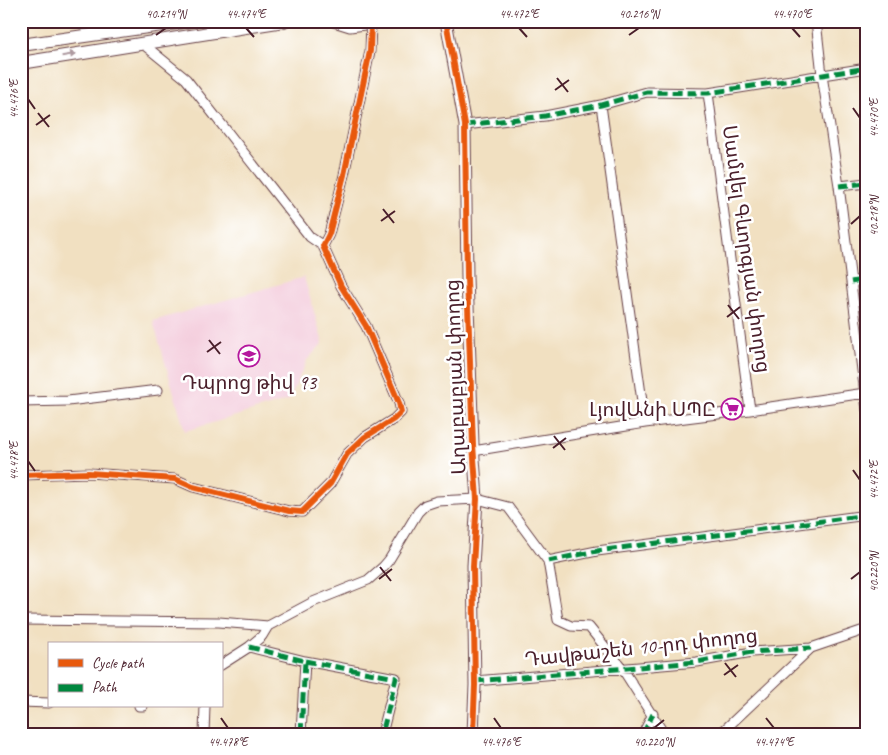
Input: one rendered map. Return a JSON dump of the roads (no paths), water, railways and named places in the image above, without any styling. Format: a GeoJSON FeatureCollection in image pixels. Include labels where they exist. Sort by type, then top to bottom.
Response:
{"type":"FeatureCollection","features":[{"type":"Feature","properties":{"kind":"main road"},"geometry":{"type":"LineString","coordinates":[[21,45],[190,21]]}},
{"type":"Feature","properties":{"kind":"main road"},"geometry":{"type":"LineString","coordinates":[[21,63],[284,21]]}},
{"type":"Feature","properties":{"kind":"street"},"geometry":{"type":"LineString","coordinates":[[334,21],[350,26],[386,21]]}},
{"type":"Feature","properties":{"kind":"street","name":"Աղաբաբյան փողոց"},"geometry":{"type":"LineString","coordinates":[[446,21],[465,125],[467,278],[473,451],[477,499],[473,566],[474,734]]}},
{"type":"Feature","properties":{"kind":"street"},"geometry":{"type":"LineString","coordinates":[[816,21],[867,410]]}},
{"type":"Feature","properties":{"kind":"street"},"geometry":{"type":"LineString","coordinates":[[323,246],[329,234],[344,175],[370,51],[371,23]]}},
{"type":"Feature","properties":{"kind":"street"},"geometry":{"type":"LineString","coordinates":[[21,475],[89,473],[175,479],[193,487],[289,511],[302,512],[330,484],[346,454],[365,437],[394,419],[401,412],[399,403],[366,326],[341,286],[323,246],[310,237],[186,79],[143,44]]}},
{"type":"Feature","properties":{"kind":"street"},"geometry":{"type":"LineString","coordinates":[[465,125],[545,116],[601,105],[647,92],[708,93],[867,68]]}},
{"type":"Feature","properties":{"kind":"street","name":"Սամվել Գևորգյան փողոց"},"geometry":{"type":"LineString","coordinates":[[708,93],[750,410]]}},
{"type":"Feature","properties":{"kind":"street"},"geometry":{"type":"LineString","coordinates":[[601,105],[645,423]]}},
{"type":"Feature","properties":{"kind":"street"},"geometry":{"type":"LineString","coordinates":[[839,186],[867,183]]}},
{"type":"Feature","properties":{"kind":"street"},"geometry":{"type":"LineString","coordinates":[[851,282],[867,279]]}},
{"type":"Feature","properties":{"kind":"street"},"geometry":{"type":"LineString","coordinates":[[21,402],[68,401],[158,390]]}},
{"type":"Feature","properties":{"kind":"street"},"geometry":{"type":"LineString","coordinates":[[473,451],[645,423],[864,393]]}},
{"type":"Feature","properties":{"kind":"street"},"geometry":{"type":"LineString","coordinates":[[222,664],[249,647],[262,636],[268,626],[313,602],[368,580],[389,560],[418,512],[426,505],[437,501],[477,499],[508,507],[548,561],[558,620],[570,626],[589,627],[622,668],[664,734]]}},
{"type":"Feature","properties":{"kind":"street"},"geometry":{"type":"LineString","coordinates":[[548,561],[597,551],[867,515]]}},
{"type":"Feature","properties":{"kind":"street"},"geometry":{"type":"LineString","coordinates":[[21,620],[219,622],[268,626]]}},
{"type":"Feature","properties":{"kind":"street"},"geometry":{"type":"LineString","coordinates":[[720,734],[811,648],[867,629]]}},
{"type":"Feature","properties":{"kind":"street"},"geometry":{"type":"LineString","coordinates":[[249,647],[305,661],[396,678],[382,734]]}},
{"type":"Feature","properties":{"kind":"street","name":"Դավթաշեն 10-րդ փողոց"},"geometry":{"type":"LineString","coordinates":[[475,680],[698,662],[752,652],[811,648]]}},
{"type":"Feature","properties":{"kind":"street"},"geometry":{"type":"LineString","coordinates":[[301,734],[305,661]]}},
{"type":"Feature","properties":{"kind":"street"},"geometry":{"type":"LineString","coordinates":[[21,702],[48,703]]}},
{"type":"Feature","properties":{"kind":"street"},"geometry":{"type":"LineString","coordinates":[[204,734],[205,708]]}},
{"type":"Feature","properties":{"kind":"street"},"geometry":{"type":"LineString","coordinates":[[642,734],[652,714]]}},
{"type":"Feature","properties":{"kind":"place","name":"Դպրոց թիվ 93"},"geometry":{"type":"Point","coordinates":[249,356]}},
{"type":"Feature","properties":{"kind":"place","name":"ԼյովԱնի ՍՊԸ"},"geometry":{"type":"Point","coordinates":[732,409]}}]}
